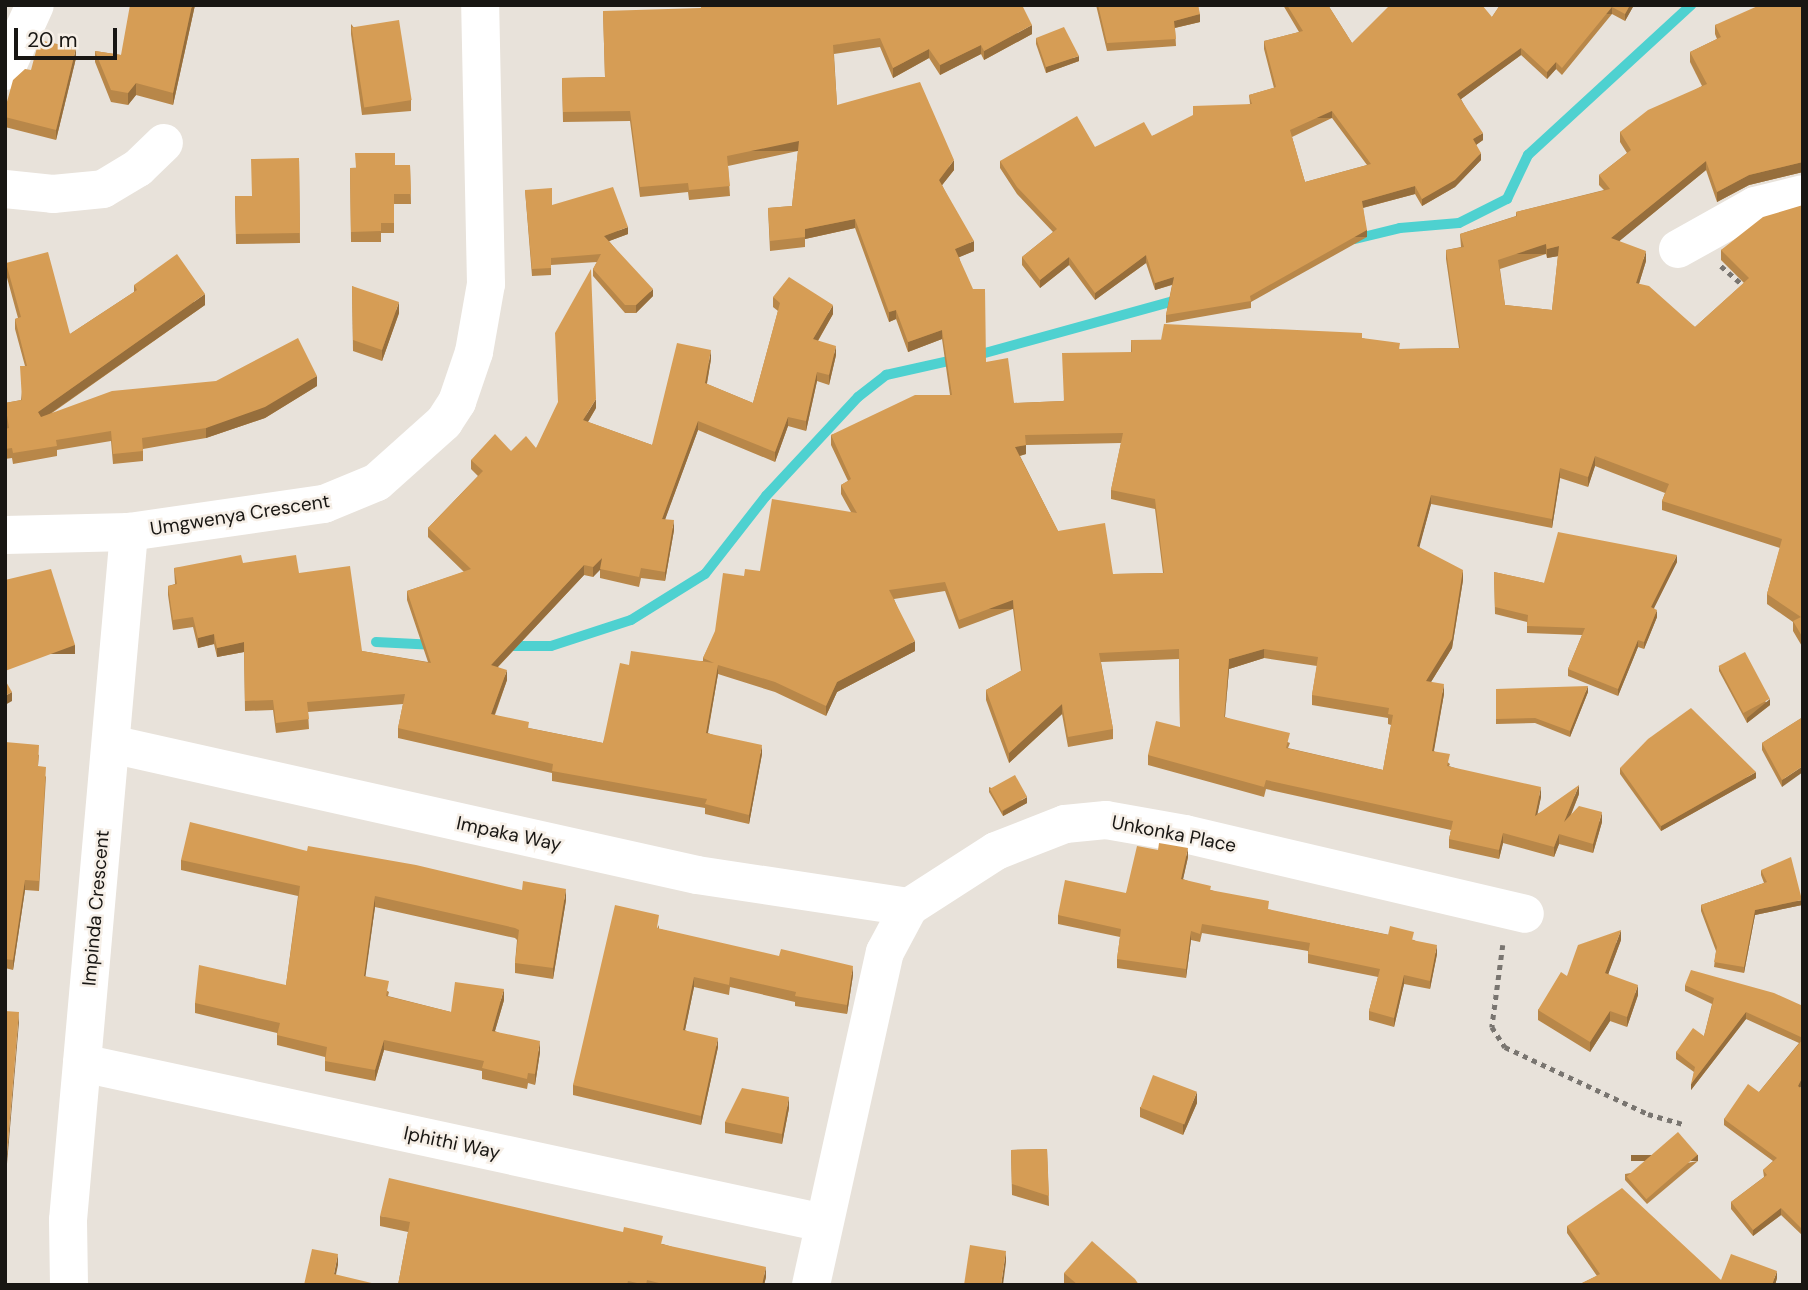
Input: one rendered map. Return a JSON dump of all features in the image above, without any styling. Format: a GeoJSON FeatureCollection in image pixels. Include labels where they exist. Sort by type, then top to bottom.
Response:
{"type":"FeatureCollection","features":[{"type":"Feature","properties":{"kind":"street"},"geometry":{"type":"LineString","coordinates":[[5,71],[35,5]]}},
{"type":"Feature","properties":{"kind":"street","name":"Umgwenya Crescent"},"geometry":{"type":"LineString","coordinates":[[5,535],[129,532],[206,524],[345,497],[377,482],[444,422],[457,402],[474,352],[486,284],[480,5]]}},
{"type":"Feature","properties":{"kind":"street"},"geometry":{"type":"LineString","coordinates":[[5,189],[53,194],[103,189],[138,167],[164,143]]}},
{"type":"Feature","properties":{"kind":"street"},"geometry":{"type":"LineString","coordinates":[[1685,245],[1755,205],[1803,194]]}},
{"type":"Feature","properties":{"kind":"street","name":"Impinda Crescent"},"geometry":{"type":"LineString","coordinates":[[69,1285],[68,1220],[129,532]]}},
{"type":"Feature","properties":{"kind":"street","name":"Impaka Way"},"geometry":{"type":"LineString","coordinates":[[111,744],[697,875],[909,907]]}},
{"type":"Feature","properties":{"kind":"street","name":"Unkonka Place"},"geometry":{"type":"LineString","coordinates":[[811,1285],[885,952],[909,907],[996,851],[1065,824],[1106,820],[1185,834],[1517,912]]}},
{"type":"Feature","properties":{"kind":"street","name":"Iphithi Way"},"geometry":{"type":"LineString","coordinates":[[82,1063],[823,1223]]}},
{"type":"Feature","properties":{"kind":"path"},"geometry":{"type":"LineString","coordinates":[[1685,245],[1752,292]]}},
{"type":"Feature","properties":{"kind":"path"},"geometry":{"type":"LineString","coordinates":[[1517,912],[1493,1012],[1497,1038],[1505,1047],[1648,1114],[1683,1124]]}},
{"type":"Feature","properties":{"kind":"building"},"geometry":{"type":"Polygon","coordinates":[[[130,5],[192,5],[173,93],[136,83],[128,93],[111,90],[95,51],[121,55],[130,5]]]}},
{"type":"Feature","properties":{"kind":"building"},"geometry":{"type":"Polygon","coordinates":[[[701,5],[1022,5],[1032,25],[984,51],[981,45],[940,65],[929,49],[893,68],[880,38],[833,45],[837,105],[920,82],[954,160],[939,180],[974,241],[955,249],[973,289],[985,289],[986,362],[1008,358],[1014,403],[1064,401],[1062,353],[1132,352],[1131,340],[1161,340],[1164,324],[1362,333],[1362,338],[1400,343],[1399,349],[1460,348],[1446,250],[1464,247],[1460,234],[1517,216],[1516,212],[1610,189],[1599,175],[1631,150],[1620,132],[1648,110],[1707,84],[1690,52],[1721,37],[1715,25],[1760,5],[1803,5],[1803,162],[1749,175],[1717,192],[1706,161],[1611,238],[1646,251],[1636,283],[1649,286],[1695,327],[1749,278],[1721,250],[1763,217],[1803,205],[1803,638],[1793,621],[1801,617],[1767,594],[1782,539],[1662,501],[1669,484],[1595,456],[1588,477],[1560,468],[1552,519],[1431,495],[1417,546],[1463,570],[1452,639],[1426,681],[1444,684],[1432,751],[1450,754],[1447,766],[1541,787],[1535,816],[1579,785],[1564,822],[1579,806],[1602,812],[1593,844],[1559,834],[1554,847],[1503,833],[1499,850],[1449,839],[1453,821],[1266,780],[1264,787],[1148,755],[1156,721],[1180,727],[1179,649],[1099,653],[1113,729],[1068,737],[1062,704],[1009,753],[986,690],[1022,670],[1013,600],[959,620],[945,582],[889,590],[915,641],[837,682],[826,706],[775,682],[718,665],[706,733],[762,745],[749,815],[705,804],[707,799],[552,771],[553,764],[398,728],[405,694],[307,702],[309,719],[276,723],[273,700],[245,701],[244,642],[217,648],[214,634],[198,638],[193,617],[173,620],[168,586],[177,584],[174,568],[241,555],[243,563],[296,555],[299,573],[350,566],[362,651],[431,663],[407,591],[471,569],[428,528],[483,471],[471,460],[495,434],[511,451],[526,436],[536,448],[558,402],[555,333],[591,269],[596,399],[583,420],[652,445],[677,343],[711,350],[705,383],[753,403],[780,303],[773,297],[789,277],[833,305],[813,339],[836,346],[829,375],[817,372],[806,421],[788,417],[775,452],[698,421],[662,519],[674,520],[665,572],[641,568],[639,577],[600,569],[602,558],[593,567],[584,565],[491,665],[507,670],[491,714],[529,722],[528,728],[603,743],[620,663],[629,665],[631,651],[714,663],[703,658],[715,631],[723,573],[744,576],[745,569],[760,571],[772,499],[857,513],[841,485],[851,479],[831,435],[915,395],[952,395],[942,330],[908,342],[896,310],[889,312],[855,219],[805,229],[805,237],[770,241],[768,208],[792,206],[799,141],[727,156],[730,186],[689,190],[688,183],[640,187],[630,111],[563,112],[562,78],[605,77],[603,11],[701,8],[701,5]],[[1546,244],[1498,260],[1505,305],[1552,310],[1559,246],[1547,249],[1546,244]],[[1123,433],[1025,435],[1026,445],[1015,447],[1058,531],[1105,523],[1113,574],[1164,573],[1155,499],[1111,490],[1123,433]],[[1264,649],[1229,659],[1224,717],[1290,733],[1286,748],[1383,770],[1393,715],[1388,714],[1389,708],[1312,695],[1318,657],[1264,649]]]}},
{"type":"Feature","properties":{"kind":"building"},"geometry":{"type":"Polygon","coordinates":[[[1098,5],[1198,5],[1200,14],[1174,21],[1176,39],[1107,43],[1098,5]]]}},
{"type":"Feature","properties":{"kind":"building"},"geometry":{"type":"Polygon","coordinates":[[[1287,5],[1328,5],[1352,43],[1390,5],[1482,5],[1492,17],[1500,5],[1630,5],[1625,14],[1612,7],[1562,68],[1556,62],[1547,72],[1521,48],[1457,94],[1483,133],[1473,139],[1481,153],[1455,180],[1422,199],[1415,186],[1362,201],[1367,230],[1250,296],[1251,301],[1166,315],[1174,277],[1155,283],[1146,255],[1095,293],[1069,257],[1040,280],[1022,257],[1057,229],[1017,187],[1000,161],[1077,116],[1095,147],[1144,122],[1152,136],[1193,115],[1193,106],[1252,104],[1249,95],[1276,87],[1264,41],[1303,31],[1287,5]],[[1332,111],[1290,130],[1305,182],[1371,164],[1332,111]]]}},
{"type":"Feature","properties":{"kind":"building"},"geometry":{"type":"Polygon","coordinates":[[[399,20],[412,100],[364,108],[352,28],[399,20]]]}},
{"type":"Feature","properties":{"kind":"building"},"geometry":{"type":"Polygon","coordinates":[[[1064,27],[1079,56],[1046,67],[1036,38],[1064,27]]]}},
{"type":"Feature","properties":{"kind":"building"},"geometry":{"type":"Polygon","coordinates":[[[39,40],[76,48],[56,130],[5,117],[13,80],[25,69],[31,70],[39,40]]]}},
{"type":"Feature","properties":{"kind":"building"},"geometry":{"type":"Polygon","coordinates":[[[355,153],[395,153],[395,165],[410,165],[411,194],[394,194],[394,223],[381,223],[381,231],[351,232],[350,168],[356,168],[355,153]]]}},
{"type":"Feature","properties":{"kind":"building"},"geometry":{"type":"Polygon","coordinates":[[[299,158],[300,233],[236,234],[235,196],[252,196],[251,159],[299,158]]]}},
{"type":"Feature","properties":{"kind":"building"},"geometry":{"type":"Polygon","coordinates":[[[613,187],[628,227],[604,236],[653,289],[636,305],[625,305],[593,269],[601,254],[551,258],[551,268],[532,269],[525,190],[552,188],[552,205],[613,187]]]}},
{"type":"Feature","properties":{"kind":"building"},"geometry":{"type":"Polygon","coordinates":[[[48,252],[70,334],[137,290],[134,285],[177,254],[205,294],[38,412],[41,417],[112,391],[216,381],[298,338],[317,376],[265,407],[206,428],[142,438],[143,451],[113,454],[111,431],[56,440],[57,446],[13,453],[12,448],[5,449],[5,429],[9,428],[5,403],[22,400],[20,366],[27,366],[15,319],[21,317],[6,263],[48,252]]]}},
{"type":"Feature","properties":{"kind":"building"},"geometry":{"type":"Polygon","coordinates":[[[352,286],[399,302],[382,350],[353,340],[352,286]]]}},
{"type":"Feature","properties":{"kind":"building"},"geometry":{"type":"Polygon","coordinates":[[[1558,532],[1677,555],[1651,607],[1657,610],[1644,642],[1638,640],[1618,689],[1568,669],[1585,628],[1527,626],[1528,615],[1495,607],[1494,572],[1544,583],[1558,532]]]}},
{"type":"Feature","properties":{"kind":"building"},"geometry":{"type":"Polygon","coordinates":[[[51,569],[75,645],[5,671],[5,580],[51,569]]]}},
{"type":"Feature","properties":{"kind":"building"},"geometry":{"type":"Polygon","coordinates":[[[1745,652],[1770,699],[1743,713],[1719,666],[1745,652]]]}},
{"type":"Feature","properties":{"kind":"building"},"geometry":{"type":"Polygon","coordinates":[[[5,680],[12,692],[5,696],[5,680]]]}},
{"type":"Feature","properties":{"kind":"building"},"geometry":{"type":"Polygon","coordinates":[[[1588,686],[1570,731],[1535,718],[1496,719],[1496,689],[1588,686]]]}},
{"type":"Feature","properties":{"kind":"building"},"geometry":{"type":"Polygon","coordinates":[[[1691,708],[1756,772],[1661,826],[1620,768],[1648,739],[1691,708]]]}},
{"type":"Feature","properties":{"kind":"building"},"geometry":{"type":"Polygon","coordinates":[[[1803,717],[1803,766],[1782,780],[1762,743],[1803,717]]]}},
{"type":"Feature","properties":{"kind":"building"},"geometry":{"type":"Polygon","coordinates":[[[5,742],[39,745],[38,766],[46,767],[39,881],[25,880],[13,960],[5,959],[5,742]]]}},
{"type":"Feature","properties":{"kind":"building"},"geometry":{"type":"Polygon","coordinates":[[[1015,775],[1027,797],[1002,811],[990,789],[1015,775]]]}},
{"type":"Feature","properties":{"kind":"building"},"geometry":{"type":"Polygon","coordinates":[[[190,822],[307,851],[308,846],[416,865],[522,890],[523,881],[566,889],[553,968],[515,963],[519,930],[515,928],[375,896],[364,976],[389,981],[386,996],[451,1012],[455,982],[504,989],[492,1031],[540,1041],[535,1074],[528,1073],[527,1079],[482,1068],[484,1061],[384,1040],[375,1070],[325,1061],[327,1047],[277,1035],[280,1023],[195,1003],[199,965],[286,985],[300,886],[181,860],[190,822]]]}},
{"type":"Feature","properties":{"kind":"building"},"geometry":{"type":"Polygon","coordinates":[[[1159,843],[1188,848],[1181,879],[1211,886],[1210,890],[1269,901],[1268,909],[1388,935],[1390,926],[1414,932],[1412,940],[1437,945],[1430,981],[1404,975],[1394,1018],[1369,1011],[1380,969],[1308,954],[1310,943],[1202,924],[1200,934],[1191,931],[1186,969],[1117,959],[1121,929],[1058,915],[1065,880],[1126,893],[1137,846],[1158,850],[1159,843]]]}},
{"type":"Feature","properties":{"kind":"building"},"geometry":{"type":"Polygon","coordinates":[[[1791,857],[1802,900],[1755,910],[1744,967],[1714,962],[1717,947],[1701,905],[1767,882],[1761,870],[1791,857]]]}},
{"type":"Feature","properties":{"kind":"building"},"geometry":{"type":"Polygon","coordinates":[[[615,905],[659,915],[657,928],[779,956],[781,949],[853,966],[847,1005],[795,996],[796,992],[730,977],[729,985],[694,977],[683,1030],[718,1038],[701,1116],[573,1085],[615,905]]]}},
{"type":"Feature","properties":{"kind":"building"},"geometry":{"type":"Polygon","coordinates":[[[1621,930],[1605,973],[1638,985],[1627,1017],[1610,1011],[1590,1042],[1538,1010],[1561,972],[1567,976],[1578,945],[1621,930]]]}},
{"type":"Feature","properties":{"kind":"building"},"geometry":{"type":"Polygon","coordinates":[[[1691,970],[1774,993],[1803,1006],[1803,1038],[1746,1012],[1691,1084],[1695,1067],[1676,1052],[1693,1028],[1704,1036],[1714,998],[1685,985],[1691,970]]]}},
{"type":"Feature","properties":{"kind":"building"},"geometry":{"type":"Polygon","coordinates":[[[5,1011],[19,1012],[5,1178],[5,1011]]]}},
{"type":"Feature","properties":{"kind":"building"},"geometry":{"type":"Polygon","coordinates":[[[1803,1039],[1803,1076],[1798,1086],[1803,1090],[1803,1230],[1781,1208],[1753,1230],[1731,1202],[1767,1175],[1763,1170],[1777,1158],[1724,1119],[1748,1084],[1759,1092],[1803,1039]]]}},
{"type":"Feature","properties":{"kind":"building"},"geometry":{"type":"Polygon","coordinates":[[[1153,1075],[1197,1092],[1184,1125],[1140,1108],[1153,1075]]]}},
{"type":"Feature","properties":{"kind":"building"},"geometry":{"type":"Polygon","coordinates":[[[742,1088],[789,1097],[782,1134],[725,1122],[742,1088]]]}},
{"type":"Feature","properties":{"kind":"building"},"geometry":{"type":"Polygon","coordinates":[[[1678,1132],[1698,1155],[1646,1199],[1627,1177],[1678,1132]]]}},
{"type":"Feature","properties":{"kind":"building"},"geometry":{"type":"Polygon","coordinates":[[[1047,1149],[1049,1196],[1012,1184],[1011,1150],[1047,1149]]]}},
{"type":"Feature","properties":{"kind":"building"},"geometry":{"type":"Polygon","coordinates":[[[389,1178],[623,1232],[624,1227],[663,1236],[661,1244],[766,1267],[762,1285],[667,1285],[647,1280],[646,1285],[628,1281],[627,1285],[398,1285],[410,1222],[380,1216],[389,1178]]]}},
{"type":"Feature","properties":{"kind":"building"},"geometry":{"type":"Polygon","coordinates":[[[1622,1188],[1721,1280],[1731,1254],[1777,1271],[1772,1285],[1578,1285],[1600,1274],[1567,1226],[1622,1188]]]}},
{"type":"Feature","properties":{"kind":"building"},"geometry":{"type":"Polygon","coordinates":[[[1092,1241],[1139,1285],[1078,1285],[1064,1273],[1092,1241]]]}},
{"type":"Feature","properties":{"kind":"building"},"geometry":{"type":"Polygon","coordinates":[[[970,1245],[1006,1251],[1001,1285],[964,1285],[970,1245]]]}},
{"type":"Feature","properties":{"kind":"building"},"geometry":{"type":"Polygon","coordinates":[[[312,1249],[338,1254],[334,1274],[380,1285],[304,1285],[312,1249]]]}},
{"type":"Feature","properties":{"kind":"waterway"},"geometry":{"type":"LineString","coordinates":[[1355,239],[1400,228],[1459,223],[1507,199],[1528,155],[1691,5]]}},
{"type":"Feature","properties":{"kind":"waterway"},"geometry":{"type":"LineString","coordinates":[[974,356],[1181,299]]}},
{"type":"Feature","properties":{"kind":"waterway"},"geometry":{"type":"LineString","coordinates":[[504,646],[551,646],[631,620],[705,574],[766,496],[858,397],[886,375],[958,359]]}},
{"type":"Feature","properties":{"kind":"waterway"},"geometry":{"type":"LineString","coordinates":[[376,642],[436,645]]}}]}
